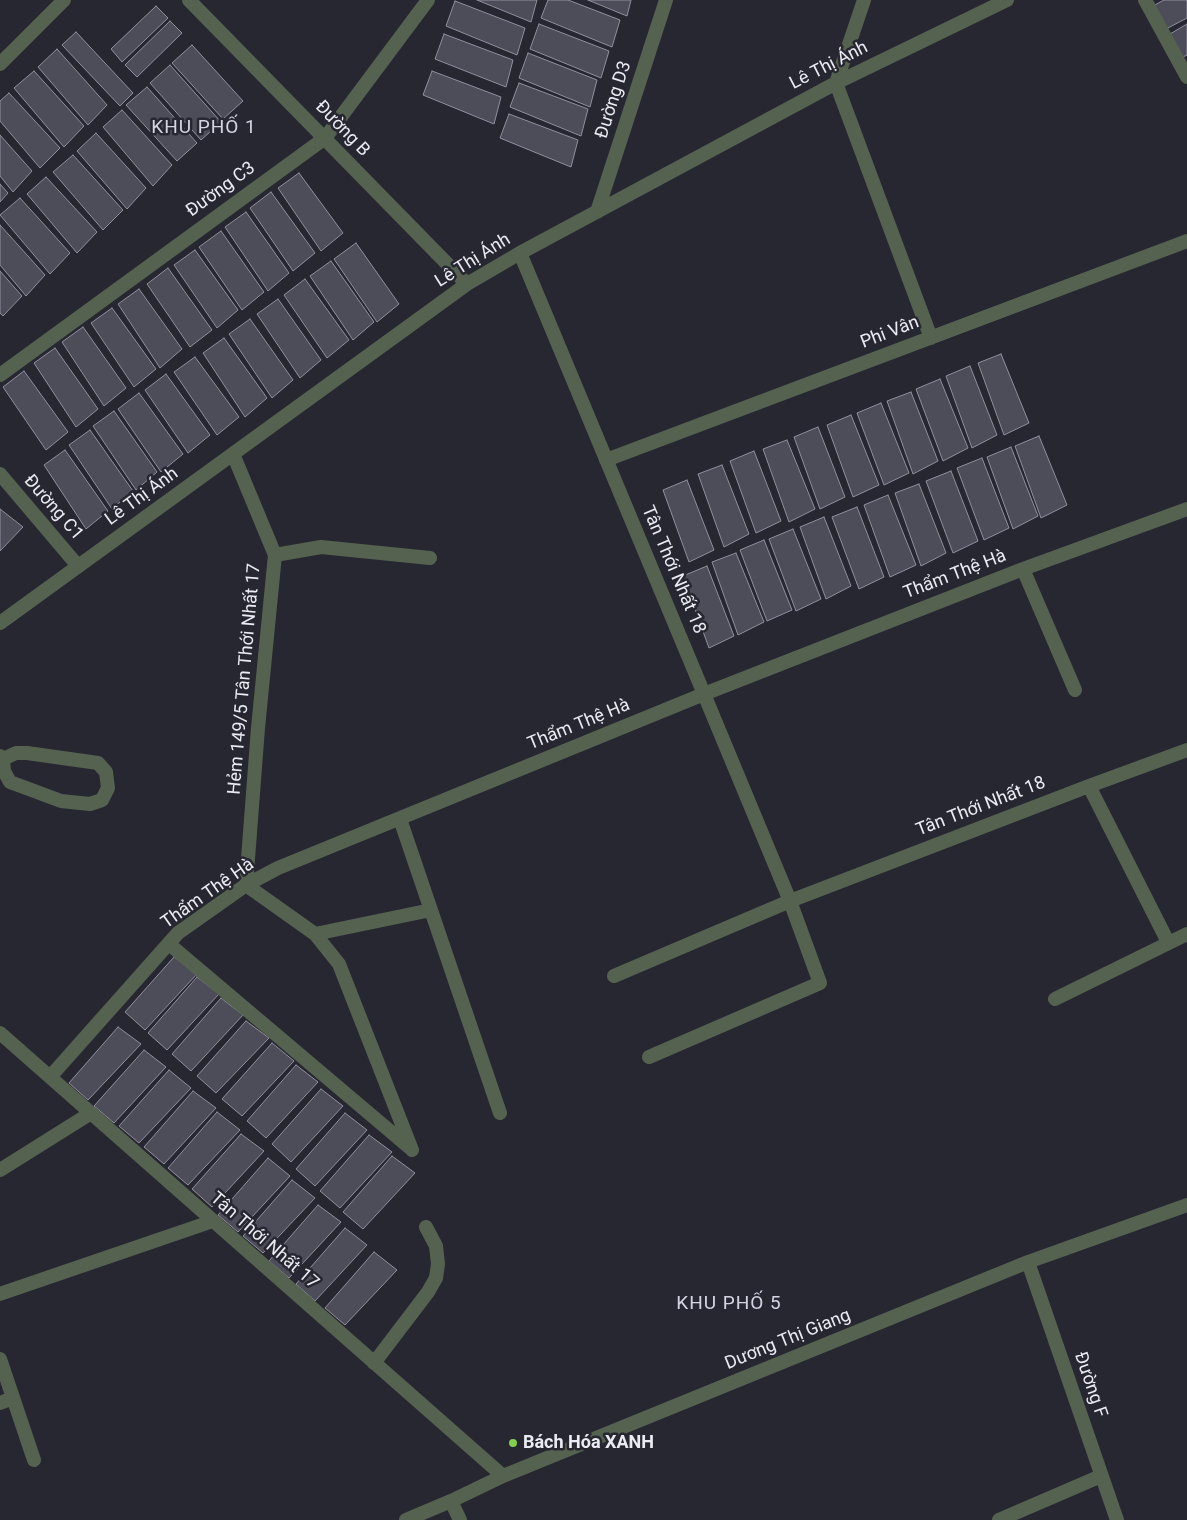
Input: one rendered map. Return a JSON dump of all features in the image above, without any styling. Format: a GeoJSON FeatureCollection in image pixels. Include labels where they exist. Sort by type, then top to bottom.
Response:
{"type":"FeatureCollection","features":[{"type":"Feature","properties":{"kind":"street"},"geometry":{"type":"LineString","coordinates":[[0,64],[64,0]]}},
{"type":"Feature","properties":{"kind":"street","name":"Đường B"},"geometry":{"type":"LineString","coordinates":[[189,0],[467,284]]}},
{"type":"Feature","properties":{"kind":"street","name":"Đường C3"},"geometry":{"type":"LineString","coordinates":[[0,374],[325,138],[428,0]]}},
{"type":"Feature","properties":{"kind":"street","name":"Đường D3"},"geometry":{"type":"LineString","coordinates":[[597,212],[666,0]]}},
{"type":"Feature","properties":{"kind":"street"},"geometry":{"type":"LineString","coordinates":[[864,0],[836,82],[931,338]]}},
{"type":"Feature","properties":{"kind":"street","name":"Lê Thị Ánh"},"geometry":{"type":"LineString","coordinates":[[0,623],[467,284],[520,253],[836,82],[1007,0]]}},
{"type":"Feature","properties":{"kind":"street"},"geometry":{"type":"LineString","coordinates":[[1145,0],[1187,77]]}},
{"type":"Feature","properties":{"kind":"street","name":"Phi Vân"},"geometry":{"type":"LineString","coordinates":[[606,460],[1187,241]]}},
{"type":"Feature","properties":{"kind":"street","name":"Tân Thới Nhất 18"},"geometry":{"type":"LineString","coordinates":[[520,253],[790,901],[820,983],[650,1057]]}},
{"type":"Feature","properties":{"kind":"street","name":"Hẻm 149/5 Tân Thới Nhất 17"},"geometry":{"type":"LineString","coordinates":[[234,454],[275,555],[258,728],[246,885]]}},
{"type":"Feature","properties":{"kind":"street","name":"Đường C1"},"geometry":{"type":"LineString","coordinates":[[0,474],[78,566]]}},
{"type":"Feature","properties":{"kind":"street","name":"Thẩm Thệ Hà"},"geometry":{"type":"LineString","coordinates":[[50,1077],[178,933],[246,885],[278,868],[704,694],[1023,569],[1187,510]]}},
{"type":"Feature","properties":{"kind":"street"},"geometry":{"type":"LineString","coordinates":[[275,555],[321,547],[430,558]]}},
{"type":"Feature","properties":{"kind":"street"},"geometry":{"type":"LineString","coordinates":[[1023,569],[1075,690]]}},
{"type":"Feature","properties":{"kind":"street","name":"Tân Thới Nhất 18"},"geometry":{"type":"LineString","coordinates":[[614,976],[790,901],[1187,750]]}},
{"type":"Feature","properties":{"kind":"street"},"geometry":{"type":"LineString","coordinates":[[16,753],[27,753],[98,763],[106,772],[108,788],[102,800],[90,804],[61,801],[10,782],[4,771],[1,757],[16,753]]}},
{"type":"Feature","properties":{"kind":"street"},"geometry":{"type":"LineString","coordinates":[[1089,786],[1168,942]]}},
{"type":"Feature","properties":{"kind":"street"},"geometry":{"type":"LineString","coordinates":[[400,819],[500,1113]]}},
{"type":"Feature","properties":{"kind":"street"},"geometry":{"type":"LineString","coordinates":[[169,944],[412,1150],[339,964],[315,934],[246,885]]}},
{"type":"Feature","properties":{"kind":"street"},"geometry":{"type":"LineString","coordinates":[[315,934],[431,910]]}},
{"type":"Feature","properties":{"kind":"street"},"geometry":{"type":"LineString","coordinates":[[1055,999],[1187,934]]}},
{"type":"Feature","properties":{"kind":"street","name":"Tân Thới Nhất 17"},"geometry":{"type":"LineString","coordinates":[[0,1033],[503,1476]]}},
{"type":"Feature","properties":{"kind":"street"},"geometry":{"type":"LineString","coordinates":[[0,1170],[91,1113]]}},
{"type":"Feature","properties":{"kind":"street","name":"Dương Thị Giang"},"geometry":{"type":"LineString","coordinates":[[406,1520],[503,1476],[1028,1262],[1187,1205]]}},
{"type":"Feature","properties":{"kind":"street"},"geometry":{"type":"LineString","coordinates":[[0,1294],[213,1221]]}},
{"type":"Feature","properties":{"kind":"street"},"geometry":{"type":"LineString","coordinates":[[374,1363],[428,1292],[436,1278],[438,1264],[436,1246],[426,1227]]}},
{"type":"Feature","properties":{"kind":"street","name":"Đường F"},"geometry":{"type":"LineString","coordinates":[[1028,1262],[1117,1520]]}},
{"type":"Feature","properties":{"kind":"street"},"geometry":{"type":"LineString","coordinates":[[0,1359],[6,1400],[34,1460]]}},
{"type":"Feature","properties":{"kind":"street"},"geometry":{"type":"LineString","coordinates":[[999,1520],[1101,1476]]}},
{"type":"Feature","properties":{"kind":"street"},"geometry":{"type":"LineString","coordinates":[[451,1501],[460,1520]]}},
{"type":"Feature","properties":{"kind":"building"},"geometry":{"type":"Polygon","coordinates":[[[477,0],[537,0],[531,22],[477,0]]]}},
{"type":"Feature","properties":{"kind":"building"},"geometry":{"type":"Polygon","coordinates":[[[548,0],[568,0],[620,20],[612,47],[541,18],[548,0]]]}},
{"type":"Feature","properties":{"kind":"building"},"geometry":{"type":"Polygon","coordinates":[[[588,0],[631,0],[627,16],[588,0]]]}},
{"type":"Feature","properties":{"kind":"building"},"geometry":{"type":"Polygon","coordinates":[[[1164,0],[1187,0],[1187,18],[1166,29],[1153,6],[1164,0]]]}},
{"type":"Feature","properties":{"kind":"building"},"geometry":{"type":"Polygon","coordinates":[[[455,1],[525,28],[517,55],[446,26],[455,1]]]}},
{"type":"Feature","properties":{"kind":"building"},"geometry":{"type":"Polygon","coordinates":[[[156,6],[168,18],[122,62],[111,49],[156,6]]]}},
{"type":"Feature","properties":{"kind":"building"},"geometry":{"type":"Polygon","coordinates":[[[170,21],[182,33],[137,77],[125,65],[170,21]]]}},
{"type":"Feature","properties":{"kind":"building"},"geometry":{"type":"Polygon","coordinates":[[[539,24],[609,51],[601,78],[530,49],[539,24]]]}},
{"type":"Feature","properties":{"kind":"building"},"geometry":{"type":"Polygon","coordinates":[[[1187,24],[1187,55],[1183,57],[1170,34],[1187,24]]]}},
{"type":"Feature","properties":{"kind":"building"},"geometry":{"type":"Polygon","coordinates":[[[76,32],[133,93],[120,106],[62,45],[76,32]]]}},
{"type":"Feature","properties":{"kind":"building"},"geometry":{"type":"Polygon","coordinates":[[[444,34],[513,60],[506,87],[435,59],[444,34]]]}},
{"type":"Feature","properties":{"kind":"building"},"geometry":{"type":"Polygon","coordinates":[[[192,45],[243,101],[223,119],[172,63],[192,45]]]}},
{"type":"Feature","properties":{"kind":"building"},"geometry":{"type":"Polygon","coordinates":[[[57,49],[107,105],[88,125],[38,67],[57,49]]]}},
{"type":"Feature","properties":{"kind":"building"},"geometry":{"type":"Polygon","coordinates":[[[528,53],[597,80],[590,107],[519,78],[528,53]]]}},
{"type":"Feature","properties":{"kind":"building"},"geometry":{"type":"Polygon","coordinates":[[[170,65],[221,122],[201,140],[150,83],[170,65]]]}},
{"type":"Feature","properties":{"kind":"building"},"geometry":{"type":"Polygon","coordinates":[[[34,71],[84,126],[64,147],[14,88],[34,71]]]}},
{"type":"Feature","properties":{"kind":"building"},"geometry":{"type":"Polygon","coordinates":[[[432,71],[501,97],[494,124],[423,95],[432,71]]]}},
{"type":"Feature","properties":{"kind":"building"},"geometry":{"type":"Polygon","coordinates":[[[519,83],[588,109],[581,136],[510,107],[519,83]]]}},
{"type":"Feature","properties":{"kind":"building"},"geometry":{"type":"Polygon","coordinates":[[[147,87],[197,143],[177,161],[126,105],[147,87]]]}},
{"type":"Feature","properties":{"kind":"building"},"geometry":{"type":"Polygon","coordinates":[[[9,93],[60,148],[40,168],[0,121],[0,101],[9,93]]]}},
{"type":"Feature","properties":{"kind":"building"},"geometry":{"type":"Polygon","coordinates":[[[122,110],[172,165],[153,186],[103,127],[122,110]]]}},
{"type":"Feature","properties":{"kind":"building"},"geometry":{"type":"Polygon","coordinates":[[[509,114],[578,140],[571,167],[500,138],[509,114]]]}},
{"type":"Feature","properties":{"kind":"building"},"geometry":{"type":"Polygon","coordinates":[[[96,133],[146,188],[127,209],[77,151],[96,133]]]}},
{"type":"Feature","properties":{"kind":"building"},"geometry":{"type":"Polygon","coordinates":[[[0,135],[32,171],[13,192],[0,176],[0,135]]]}},
{"type":"Feature","properties":{"kind":"building"},"geometry":{"type":"Polygon","coordinates":[[[73,155],[123,210],[103,230],[53,172],[73,155]]]}},
{"type":"Feature","properties":{"kind":"building"},"geometry":{"type":"Polygon","coordinates":[[[299,173],[343,233],[321,251],[278,188],[299,173]]]}},
{"type":"Feature","properties":{"kind":"building"},"geometry":{"type":"Polygon","coordinates":[[[46,177],[97,232],[77,253],[27,194],[46,177]]]}},
{"type":"Feature","properties":{"kind":"building"},"geometry":{"type":"Polygon","coordinates":[[[0,184],[8,193],[0,202],[0,184]]]}},
{"type":"Feature","properties":{"kind":"building"},"geometry":{"type":"Polygon","coordinates":[[[271,192],[315,253],[293,271],[250,208],[271,192]]]}},
{"type":"Feature","properties":{"kind":"building"},"geometry":{"type":"Polygon","coordinates":[[[20,198],[70,253],[50,274],[0,215],[20,198]]]}},
{"type":"Feature","properties":{"kind":"building"},"geometry":{"type":"Polygon","coordinates":[[[246,212],[289,273],[268,291],[225,227],[246,212]]]}},
{"type":"Feature","properties":{"kind":"building"},"geometry":{"type":"Polygon","coordinates":[[[0,225],[45,275],[26,296],[0,265],[0,225]]]}},
{"type":"Feature","properties":{"kind":"building"},"geometry":{"type":"Polygon","coordinates":[[[221,231],[264,292],[242,310],[199,247],[221,231]]]}},
{"type":"Feature","properties":{"kind":"building"},"geometry":{"type":"Polygon","coordinates":[[[356,243],[399,304],[377,322],[334,259],[356,243]]]}},
{"type":"Feature","properties":{"kind":"building"},"geometry":{"type":"Polygon","coordinates":[[[195,250],[238,310],[217,328],[174,265],[195,250]]]}},
{"type":"Feature","properties":{"kind":"building"},"geometry":{"type":"Polygon","coordinates":[[[331,261],[374,322],[353,340],[310,276],[331,261]]]}},
{"type":"Feature","properties":{"kind":"building"},"geometry":{"type":"Polygon","coordinates":[[[168,268],[212,330],[190,347],[147,284],[168,268]]]}},
{"type":"Feature","properties":{"kind":"building"},"geometry":{"type":"Polygon","coordinates":[[[0,271],[22,296],[3,316],[0,313],[0,271]]]}},
{"type":"Feature","properties":{"kind":"building"},"geometry":{"type":"Polygon","coordinates":[[[305,279],[349,340],[327,358],[284,295],[305,279]]]}},
{"type":"Feature","properties":{"kind":"building"},"geometry":{"type":"Polygon","coordinates":[[[139,289],[182,349],[160,368],[118,304],[139,289]]]}},
{"type":"Feature","properties":{"kind":"building"},"geometry":{"type":"Polygon","coordinates":[[[278,299],[321,360],[300,378],[257,314],[278,299]]]}},
{"type":"Feature","properties":{"kind":"building"},"geometry":{"type":"Polygon","coordinates":[[[112,308],[156,369],[134,387],[91,323],[112,308]]]}},
{"type":"Feature","properties":{"kind":"building"},"geometry":{"type":"Polygon","coordinates":[[[250,319],[293,380],[272,398],[229,334],[250,319]]]}},
{"type":"Feature","properties":{"kind":"building"},"geometry":{"type":"Polygon","coordinates":[[[83,327],[126,388],[104,406],[62,342],[83,327]]]}},
{"type":"Feature","properties":{"kind":"building"},"geometry":{"type":"Polygon","coordinates":[[[224,338],[267,398],[245,417],[203,353],[224,338]]]}},
{"type":"Feature","properties":{"kind":"building"},"geometry":{"type":"Polygon","coordinates":[[[55,348],[98,409],[76,427],[34,363],[55,348]]]}},
{"type":"Feature","properties":{"kind":"building"},"geometry":{"type":"Polygon","coordinates":[[[1001,354],[1029,423],[1004,435],[978,363],[1001,354]]]}},
{"type":"Feature","properties":{"kind":"building"},"geometry":{"type":"Polygon","coordinates":[[[195,357],[239,417],[217,435],[174,372],[195,357]]]}},
{"type":"Feature","properties":{"kind":"building"},"geometry":{"type":"Polygon","coordinates":[[[970,366],[997,435],[972,448],[946,376],[970,366]]]}},
{"type":"Feature","properties":{"kind":"building"},"geometry":{"type":"Polygon","coordinates":[[[24,371],[68,432],[46,450],[3,387],[24,371]]]}},
{"type":"Feature","properties":{"kind":"building"},"geometry":{"type":"Polygon","coordinates":[[[166,374],[210,435],[188,453],[145,390],[166,374]]]}},
{"type":"Feature","properties":{"kind":"building"},"geometry":{"type":"Polygon","coordinates":[[[940,379],[968,448],[943,461],[916,389],[940,379]]]}},
{"type":"Feature","properties":{"kind":"building"},"geometry":{"type":"Polygon","coordinates":[[[911,392],[938,461],[913,474],[887,401],[911,392]]]}},
{"type":"Feature","properties":{"kind":"building"},"geometry":{"type":"Polygon","coordinates":[[[139,393],[183,454],[161,472],[118,409],[139,393]]]}},
{"type":"Feature","properties":{"kind":"building"},"geometry":{"type":"Polygon","coordinates":[[[881,403],[909,473],[884,485],[857,413],[881,403]]]}},
{"type":"Feature","properties":{"kind":"building"},"geometry":{"type":"Polygon","coordinates":[[[114,411],[157,472],[136,490],[93,426],[114,411]]]}},
{"type":"Feature","properties":{"kind":"building"},"geometry":{"type":"Polygon","coordinates":[[[851,415],[879,485],[853,497],[827,425],[851,415]]]}},
{"type":"Feature","properties":{"kind":"building"},"geometry":{"type":"Polygon","coordinates":[[[818,427],[845,497],[820,509],[794,437],[818,427]]]}},
{"type":"Feature","properties":{"kind":"building"},"geometry":{"type":"Polygon","coordinates":[[[90,430],[133,491],[112,509],[69,445],[90,430]]]}},
{"type":"Feature","properties":{"kind":"building"},"geometry":{"type":"Polygon","coordinates":[[[1039,436],[1067,505],[1041,518],[1015,446],[1039,436]]]}},
{"type":"Feature","properties":{"kind":"building"},"geometry":{"type":"Polygon","coordinates":[[[787,440],[815,509],[789,522],[763,449],[787,440]]]}},
{"type":"Feature","properties":{"kind":"building"},"geometry":{"type":"Polygon","coordinates":[[[1011,447],[1038,516],[1013,529],[987,457],[1011,447]]]}},
{"type":"Feature","properties":{"kind":"building"},"geometry":{"type":"Polygon","coordinates":[[[65,450],[108,511],[86,529],[44,465],[65,450]]]}},
{"type":"Feature","properties":{"kind":"building"},"geometry":{"type":"Polygon","coordinates":[[[754,451],[781,521],[756,533],[730,461],[754,451]]]}},
{"type":"Feature","properties":{"kind":"building"},"geometry":{"type":"Polygon","coordinates":[[[982,458],[1009,528],[984,540],[957,468],[982,458]]]}},
{"type":"Feature","properties":{"kind":"building"},"geometry":{"type":"Polygon","coordinates":[[[722,465],[749,534],[724,547],[698,474],[722,465]]]}},
{"type":"Feature","properties":{"kind":"building"},"geometry":{"type":"Polygon","coordinates":[[[951,471],[978,541],[953,553],[926,481],[951,471]]]}},
{"type":"Feature","properties":{"kind":"building"},"geometry":{"type":"Polygon","coordinates":[[[687,480],[714,550],[689,562],[663,490],[687,480]]]}},
{"type":"Feature","properties":{"kind":"building"},"geometry":{"type":"Polygon","coordinates":[[[919,484],[946,553],[921,566],[895,493],[919,484]]]}},
{"type":"Feature","properties":{"kind":"building"},"geometry":{"type":"Polygon","coordinates":[[[888,495],[916,565],[890,577],[864,505],[888,495]]]}},
{"type":"Feature","properties":{"kind":"building"},"geometry":{"type":"Polygon","coordinates":[[[857,507],[884,577],[859,589],[832,517],[857,507]]]}},
{"type":"Feature","properties":{"kind":"building"},"geometry":{"type":"Polygon","coordinates":[[[0,509],[23,527],[0,551],[0,509]]]}},
{"type":"Feature","properties":{"kind":"building"},"geometry":{"type":"Polygon","coordinates":[[[824,517],[851,586],[826,599],[800,527],[824,517]]]}},
{"type":"Feature","properties":{"kind":"building"},"geometry":{"type":"Polygon","coordinates":[[[793,529],[821,599],[796,611],[769,539],[793,529]]]}},
{"type":"Feature","properties":{"kind":"building"},"geometry":{"type":"Polygon","coordinates":[[[764,540],[792,610],[767,621],[740,550],[764,540]]]}},
{"type":"Feature","properties":{"kind":"building"},"geometry":{"type":"Polygon","coordinates":[[[736,553],[764,622],[738,635],[712,562],[736,553]]]}},
{"type":"Feature","properties":{"kind":"building"},"geometry":{"type":"Polygon","coordinates":[[[707,566],[734,636],[709,648],[683,576],[707,566]]]}},
{"type":"Feature","properties":{"kind":"building"},"geometry":{"type":"Polygon","coordinates":[[[174,957],[197,974],[145,1030],[125,1012],[174,957]]]}},
{"type":"Feature","properties":{"kind":"building"},"geometry":{"type":"Polygon","coordinates":[[[197,977],[219,994],[167,1050],[148,1033],[197,977]]]}},
{"type":"Feature","properties":{"kind":"building"},"geometry":{"type":"Polygon","coordinates":[[[221,998],[243,1015],[191,1071],[172,1054],[221,998]]]}},
{"type":"Feature","properties":{"kind":"building"},"geometry":{"type":"Polygon","coordinates":[[[246,1021],[269,1038],[216,1093],[197,1076],[246,1021]]]}},
{"type":"Feature","properties":{"kind":"building"},"geometry":{"type":"Polygon","coordinates":[[[118,1027],[141,1044],[88,1100],[69,1083],[118,1027]]]}},
{"type":"Feature","properties":{"kind":"building"},"geometry":{"type":"Polygon","coordinates":[[[272,1043],[294,1061],[242,1116],[222,1099],[272,1043]]]}},
{"type":"Feature","properties":{"kind":"building"},"geometry":{"type":"Polygon","coordinates":[[[144,1050],[166,1067],[114,1123],[94,1106],[144,1050]]]}},
{"type":"Feature","properties":{"kind":"building"},"geometry":{"type":"Polygon","coordinates":[[[296,1065],[318,1082],[266,1138],[247,1121],[296,1065]]]}},
{"type":"Feature","properties":{"kind":"building"},"geometry":{"type":"Polygon","coordinates":[[[169,1070],[191,1088],[139,1143],[119,1126],[169,1070]]]}},
{"type":"Feature","properties":{"kind":"building"},"geometry":{"type":"Polygon","coordinates":[[[321,1089],[343,1106],[291,1162],[272,1144],[321,1089]]]}},
{"type":"Feature","properties":{"kind":"building"},"geometry":{"type":"Polygon","coordinates":[[[193,1091],[216,1108],[164,1164],[144,1147],[193,1091]]]}},
{"type":"Feature","properties":{"kind":"building"},"geometry":{"type":"Polygon","coordinates":[[[217,1112],[240,1130],[188,1185],[168,1168],[217,1112]]]}},
{"type":"Feature","properties":{"kind":"building"},"geometry":{"type":"Polygon","coordinates":[[[345,1113],[367,1130],[315,1186],[296,1169],[345,1113]]]}},
{"type":"Feature","properties":{"kind":"building"},"geometry":{"type":"Polygon","coordinates":[[[241,1134],[264,1151],[212,1207],[192,1189],[241,1134]]]}},
{"type":"Feature","properties":{"kind":"building"},"geometry":{"type":"Polygon","coordinates":[[[369,1135],[392,1152],[340,1208],[320,1191],[369,1135]]]}},
{"type":"Feature","properties":{"kind":"building"},"geometry":{"type":"Polygon","coordinates":[[[392,1156],[415,1173],[363,1229],[343,1212],[392,1156]]]}},
{"type":"Feature","properties":{"kind":"building"},"geometry":{"type":"Polygon","coordinates":[[[268,1158],[290,1176],[238,1232],[218,1215],[268,1158]]]}},
{"type":"Feature","properties":{"kind":"building"},"geometry":{"type":"Polygon","coordinates":[[[292,1180],[315,1198],[263,1253],[243,1236],[292,1180]]]}},
{"type":"Feature","properties":{"kind":"building"},"geometry":{"type":"Polygon","coordinates":[[[318,1205],[341,1222],[289,1278],[269,1261],[318,1205]]]}},
{"type":"Feature","properties":{"kind":"building"},"geometry":{"type":"Polygon","coordinates":[[[345,1228],[367,1245],[315,1301],[296,1284],[345,1228]]]}},
{"type":"Feature","properties":{"kind":"building"},"geometry":{"type":"Polygon","coordinates":[[[374,1252],[397,1270],[345,1325],[325,1308],[374,1252]]]}},
{"type":"Feature","properties":{"kind":"place","name":"Bách Hóa XANH"},"geometry":{"type":"Point","coordinates":[513,1443]}},
{"type":"Feature","properties":{"kind":"district","name":"KHU PHỐ 1"},"geometry":{"type":"Point","coordinates":[204,128]}},
{"type":"Feature","properties":{"kind":"district","name":"KHU PHỐ 5"},"geometry":{"type":"Point","coordinates":[729,1304]}}]}
